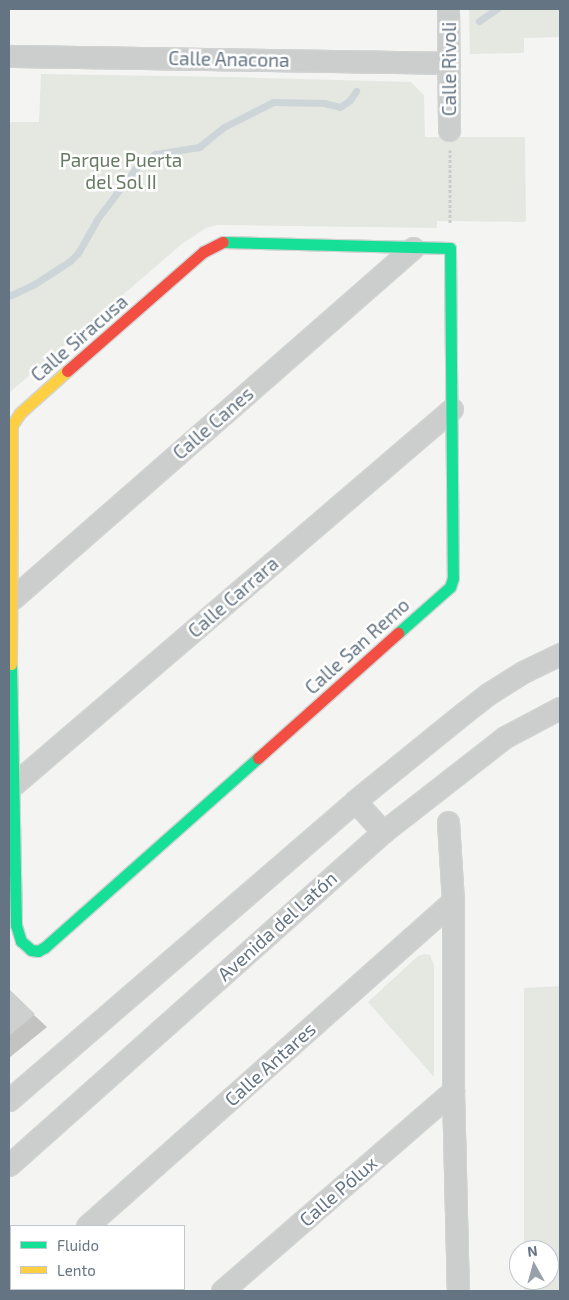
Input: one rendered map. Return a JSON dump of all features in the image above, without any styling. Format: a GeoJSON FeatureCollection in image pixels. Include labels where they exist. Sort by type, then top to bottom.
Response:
{"type":"FeatureCollection","features":[{"type":"Feature","properties":{"kind":"street","name":"Calle Rivoli"},"geometry":{"type":"LineString","coordinates":[[448,9],[449,140]]}},
{"type":"Feature","properties":{"kind":"street","name":"Calle Anacona"},"geometry":{"type":"LineString","coordinates":[[9,56],[449,63]]}},
{"type":"Feature","properties":{"kind":"street","name":"Calle Siracusa"},"geometry":{"type":"LineString","coordinates":[[31,950],[21,941],[16,925],[10,688],[12,599],[11,433],[15,419],[203,252],[223,242],[450,248]]}},
{"type":"Feature","properties":{"kind":"street","name":"Calle Canes"},"geometry":{"type":"LineString","coordinates":[[12,599],[413,248]]}},
{"type":"Feature","properties":{"kind":"street","name":"Calle San Remo"},"geometry":{"type":"LineString","coordinates":[[31,950],[38,951],[45,947],[450,586],[454,568],[450,248]]}},
{"type":"Feature","properties":{"kind":"street","name":"Calle Carrara"},"geometry":{"type":"LineString","coordinates":[[13,786],[452,409]]}},
{"type":"Feature","properties":{"kind":"street"},"geometry":{"type":"LineString","coordinates":[[9,1100],[355,801],[488,694],[524,672],[560,654]]}},
{"type":"Feature","properties":{"kind":"street","name":"Avenida del Latón"},"geometry":{"type":"LineString","coordinates":[[9,1165],[383,832],[505,737],[560,708]]}},
{"type":"Feature","properties":{"kind":"street"},"geometry":{"type":"LineString","coordinates":[[355,801],[383,832]]}},
{"type":"Feature","properties":{"kind":"street"},"geometry":{"type":"LineString","coordinates":[[441,1291],[458,1284],[453,1091],[453,901],[448,822]]}},
{"type":"Feature","properties":{"kind":"street","name":"Calle Antares"},"geometry":{"type":"LineString","coordinates":[[88,1225],[453,901]]}},
{"type":"Feature","properties":{"kind":"street","name":"Calle Pólux"},"geometry":{"type":"LineString","coordinates":[[222,1291],[453,1091]]}},
{"type":"Feature","properties":{"kind":"path"},"geometry":{"type":"LineString","coordinates":[[449,140],[450,248]]}},
{"type":"Feature","properties":{"kind":"green space"},"geometry":{"type":"Polygon","coordinates":[[[469,9],[560,9],[560,37],[524,38],[524,53],[470,54],[469,9]]]}},
{"type":"Feature","properties":{"kind":"green space","name":"Parque Puerta del Sol II"},"geometry":{"type":"Polygon","coordinates":[[[41,74],[411,82],[424,95],[425,137],[525,137],[526,222],[437,221],[437,228],[217,225],[206,228],[183,243],[9,393],[9,122],[39,122],[41,74]]]}},
{"type":"Feature","properties":{"kind":"green space"},"geometry":{"type":"Polygon","coordinates":[[[430,955],[434,966],[434,1077],[368,1002],[418,956],[430,955]]]}},
{"type":"Feature","properties":{"kind":"green space"},"geometry":{"type":"Polygon","coordinates":[[[560,986],[560,1291],[524,1291],[559,1290],[559,1240],[524,1240],[524,988],[560,986]]]}},
{"type":"Feature","properties":{"kind":"building"},"geometry":{"type":"Polygon","coordinates":[[[9,989],[35,1014],[9,1036],[9,989]]]}},
{"type":"Feature","properties":{"kind":"building"},"geometry":{"type":"Polygon","coordinates":[[[10,1251],[10,1290],[42,1291],[9,1291],[10,1251]]]}},
{"type":"Feature","properties":{"kind":"waterway"},"geometry":{"type":"LineString","coordinates":[[479,21],[497,9]]}},
{"type":"Feature","properties":{"kind":"waterway"},"geometry":{"type":"LineString","coordinates":[[9,296],[33,285],[70,261],[78,253],[98,218],[135,169],[155,154],[199,147],[224,127],[273,102],[324,103],[340,107],[350,100],[356,91]]}},
{"type":"Feature","properties":{"kind":"traffic: fast"},"geometry":{"type":"LineString","coordinates":[[223,242],[450,248],[453,578],[450,587],[398,633]]}},
{"type":"Feature","properties":{"kind":"traffic: fast"},"geometry":{"type":"LineString","coordinates":[[11,664],[16,925],[21,941],[31,950],[38,951],[45,947],[258,758]]}},
{"type":"Feature","properties":{"kind":"traffic: slow"},"geometry":{"type":"LineString","coordinates":[[11,664],[12,425],[20,413],[67,371]]}},
{"type":"Feature","properties":{"kind":"traffic: jam"},"geometry":{"type":"LineString","coordinates":[[67,371],[203,252],[223,242]]}},
{"type":"Feature","properties":{"kind":"traffic: jam"},"geometry":{"type":"LineString","coordinates":[[258,758],[398,633]]}}]}
